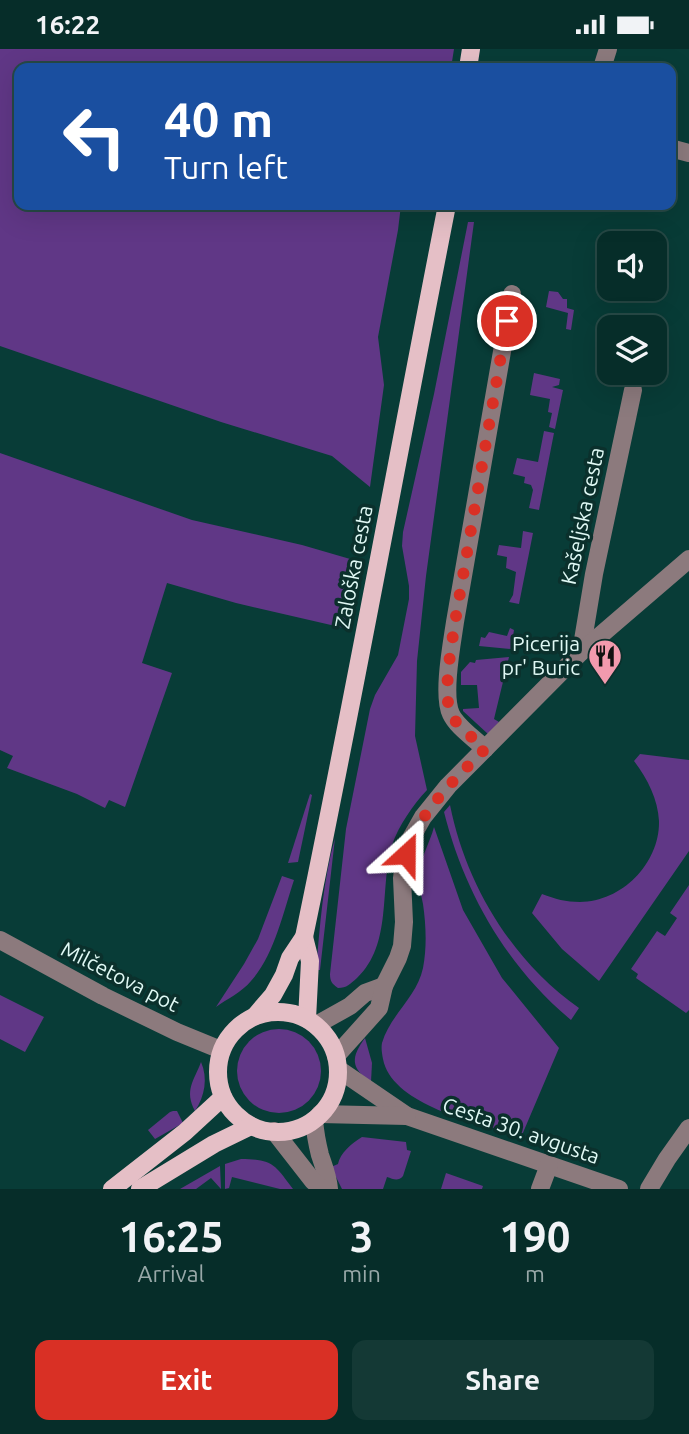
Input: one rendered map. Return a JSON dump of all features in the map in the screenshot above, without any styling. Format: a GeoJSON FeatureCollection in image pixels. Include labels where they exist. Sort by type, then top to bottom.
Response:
{"type":"FeatureCollection","features":[{"type":"Feature","properties":{"kind":"main road","name":"Zaloška cesta"},"geometry":{"type":"LineString","coordinates":[[255,1016],[273,995],[290,958],[304,936],[346,735],[446,210]]}},
{"type":"Feature","properties":{"kind":"main road","name":"Zaloška cesta"},"geometry":{"type":"LineString","coordinates":[[304,936],[310,961],[311,1022]]}},
{"type":"Feature","properties":{"kind":"main road"},"geometry":{"type":"LineString","coordinates":[[268,1013],[294,1014],[311,1022],[328,1039],[337,1062],[336,1085],[330,1101],[317,1117],[300,1127],[265,1131],[240,1119],[223,1097],[218,1081],[221,1050],[231,1035],[255,1016],[268,1013]]}},
{"type":"Feature","properties":{"kind":"main road"},"geometry":{"type":"LineString","coordinates":[[112,1189],[185,1132],[223,1097]]}},
{"type":"Feature","properties":{"kind":"main road"},"geometry":{"type":"LineString","coordinates":[[140,1189],[214,1144],[251,1126]]}},
{"type":"Feature","properties":{"kind":"street"},"geometry":{"type":"LineString","coordinates":[[485,749],[450,712],[449,672],[455,622],[512,294]]}},
{"type":"Feature","properties":{"kind":"street","name":"Kašeljska cesta"},"geometry":{"type":"LineString","coordinates":[[581,652],[594,575],[633,390]]}},
{"type":"Feature","properties":{"kind":"street"},"geometry":{"type":"LineString","coordinates":[[337,1062],[379,1008],[384,986],[402,946],[404,864],[411,840],[423,817],[485,749],[581,652],[689,559]]}},
{"type":"Feature","properties":{"kind":"street","name":"Milčetova pot"},"geometry":{"type":"LineString","coordinates":[[0,940],[103,996],[221,1050]]}},
{"type":"Feature","properties":{"kind":"street"},"geometry":{"type":"LineString","coordinates":[[311,1022],[351,1006],[365,993],[384,986]]}},
{"type":"Feature","properties":{"kind":"street","name":"Cesta 30. avgusta"},"geometry":{"type":"LineString","coordinates":[[337,1062],[407,1116],[613,1188]]}},
{"type":"Feature","properties":{"kind":"street","name":"Cesta 30. avgusta"},"geometry":{"type":"LineString","coordinates":[[317,1117],[407,1116]]}},
{"type":"Feature","properties":{"kind":"street"},"geometry":{"type":"LineString","coordinates":[[317,1117],[316,1137],[328,1174],[329,1189]]}},
{"type":"Feature","properties":{"kind":"street"},"geometry":{"type":"LineString","coordinates":[[649,1189],[689,1128]]}},
{"type":"Feature","properties":{"kind":"street"},"geometry":{"type":"LineString","coordinates":[[274,1131],[313,1181],[323,1189]]}},
{"type":"Feature","properties":{"kind":"street"},"geometry":{"type":"LineString","coordinates":[[540,1189],[549,1164]]}},
{"type":"Feature","properties":{"kind":"shaded area"},"geometry":{"type":"Polygon","coordinates":[[[0,49],[454,49],[452,63],[14,63],[14,210],[400,210],[378,337],[384,385],[370,487],[332,456],[221,422],[0,346],[0,49]]]}},
{"type":"Feature","properties":{"kind":"shaded area"},"geometry":{"type":"Polygon","coordinates":[[[468,222],[474,222],[417,661],[415,736],[427,790],[398,830],[392,845],[376,949],[357,978],[338,988],[330,979],[330,974],[346,829],[370,709],[398,655],[409,599],[402,546],[403,532],[468,222]]]}},
{"type":"Feature","properties":{"kind":"shaded area"},"geometry":{"type":"Polygon","coordinates":[[[549,291],[558,292],[563,299],[567,299],[567,308],[574,310],[571,330],[566,329],[568,313],[546,307],[549,291]]]}},
{"type":"Feature","properties":{"kind":"shaded area"},"geometry":{"type":"Polygon","coordinates":[[[534,373],[560,379],[559,385],[552,387],[563,390],[555,429],[549,427],[552,413],[548,412],[550,399],[530,395],[534,373]]]}},
{"type":"Feature","properties":{"kind":"shaded area"},"geometry":{"type":"Polygon","coordinates":[[[544,431],[554,433],[539,510],[529,508],[533,490],[531,485],[524,483],[525,477],[513,474],[517,458],[538,462],[544,431]]]}},
{"type":"Feature","properties":{"kind":"shaded area"},"geometry":{"type":"Polygon","coordinates":[[[0,453],[192,520],[302,545],[357,561],[344,628],[236,603],[167,583],[142,663],[172,673],[125,807],[109,800],[105,808],[77,794],[7,768],[13,756],[0,750],[0,453]]]}},
{"type":"Feature","properties":{"kind":"shaded area"},"geometry":{"type":"Polygon","coordinates":[[[523,531],[533,533],[519,604],[509,602],[513,595],[516,572],[506,568],[507,557],[497,555],[499,545],[521,548],[523,531]]]}},
{"type":"Feature","properties":{"kind":"shaded area"},"geometry":{"type":"Polygon","coordinates":[[[510,628],[514,630],[511,649],[479,646],[481,637],[485,638],[489,632],[507,636],[510,628]]]}},
{"type":"Feature","properties":{"kind":"shaded area"},"geometry":{"type":"Polygon","coordinates":[[[509,657],[494,719],[499,722],[488,734],[463,711],[479,708],[477,685],[461,685],[461,672],[470,662],[475,663],[476,660],[509,657]]]}},
{"type":"Feature","properties":{"kind":"shaded area"},"geometry":{"type":"Polygon","coordinates":[[[640,754],[689,760],[689,851],[599,981],[562,949],[532,913],[542,894],[580,902],[610,895],[636,877],[646,865],[658,837],[659,821],[651,789],[634,761],[640,754]]]}},
{"type":"Feature","properties":{"kind":"shaded area"},"geometry":{"type":"Polygon","coordinates":[[[310,794],[312,795],[298,862],[288,863],[310,794]]]}},
{"type":"Feature","properties":{"kind":"shaded area"},"geometry":{"type":"Polygon","coordinates":[[[450,805],[467,864],[495,919],[533,968],[579,1008],[571,1020],[527,976],[491,926],[463,871],[453,842],[444,812],[450,805]]]}},
{"type":"Feature","properties":{"kind":"shaded area"},"geometry":{"type":"Polygon","coordinates":[[[434,827],[463,910],[502,978],[559,1048],[522,1135],[463,1119],[420,1101],[390,1075],[383,1059],[382,1045],[386,1033],[415,988],[423,968],[425,928],[419,873],[434,827]]]}},
{"type":"Feature","properties":{"kind":"shaded area"},"geometry":{"type":"Polygon","coordinates":[[[335,838],[320,970],[316,970],[325,887],[335,838]]]}},
{"type":"Feature","properties":{"kind":"shaded area"},"geometry":{"type":"Polygon","coordinates":[[[282,876],[294,880],[266,959],[247,985],[216,1007],[258,939],[282,876]]]}},
{"type":"Feature","properties":{"kind":"shaded area"},"geometry":{"type":"Polygon","coordinates":[[[689,885],[689,1010],[686,1013],[636,978],[638,974],[631,969],[657,931],[665,936],[677,918],[670,913],[689,885]]]}},
{"type":"Feature","properties":{"kind":"shaded area"},"geometry":{"type":"Polygon","coordinates":[[[0,995],[44,1017],[25,1052],[0,1039],[0,995]]]}},
{"type":"Feature","properties":{"kind":"shaded area"},"geometry":{"type":"Polygon","coordinates":[[[279,1029],[295,1032],[309,1041],[318,1055],[321,1071],[318,1087],[309,1101],[295,1110],[279,1113],[263,1110],[249,1101],[240,1087],[237,1071],[240,1055],[249,1041],[263,1032],[279,1029]]]}},
{"type":"Feature","properties":{"kind":"shaded area"},"geometry":{"type":"Polygon","coordinates":[[[365,1038],[372,1063],[371,1082],[359,1072],[355,1062],[357,1051],[365,1038]]]}},
{"type":"Feature","properties":{"kind":"shaded area"},"geometry":{"type":"Polygon","coordinates":[[[201,1062],[204,1087],[195,1111],[190,1091],[201,1062]]]}},
{"type":"Feature","properties":{"kind":"shaded area"},"geometry":{"type":"Polygon","coordinates":[[[173,1111],[177,1111],[183,1123],[155,1139],[148,1130],[173,1111]]]}},
{"type":"Feature","properties":{"kind":"shaded area"},"geometry":{"type":"Polygon","coordinates":[[[362,1137],[406,1142],[407,1150],[411,1151],[401,1178],[387,1177],[383,1189],[342,1189],[331,1167],[338,1164],[347,1149],[362,1137]]]}},
{"type":"Feature","properties":{"kind":"shaded area"},"geometry":{"type":"Polygon","coordinates":[[[241,1159],[267,1162],[282,1174],[293,1189],[280,1189],[232,1177],[229,1188],[225,1189],[225,1164],[241,1159]]]}},
{"type":"Feature","properties":{"kind":"shaded area"},"geometry":{"type":"Polygon","coordinates":[[[220,1166],[221,1189],[211,1178],[196,1189],[180,1189],[220,1166]]]}},
{"type":"Feature","properties":{"kind":"shaded area"},"geometry":{"type":"Polygon","coordinates":[[[446,1173],[483,1186],[482,1189],[441,1189],[446,1173]]]}},
{"type":"Feature","properties":{"kind":"place","name":"Picerija pr' Buric"},"geometry":{"type":"Point","coordinates":[605,686]}},
{"type":"Feature","properties":{"kind":"route"},"geometry":{"type":"LineString","coordinates":[[406,854],[423,817],[448,786],[485,749],[450,712],[449,672],[455,622],[507,321]]}}]}
